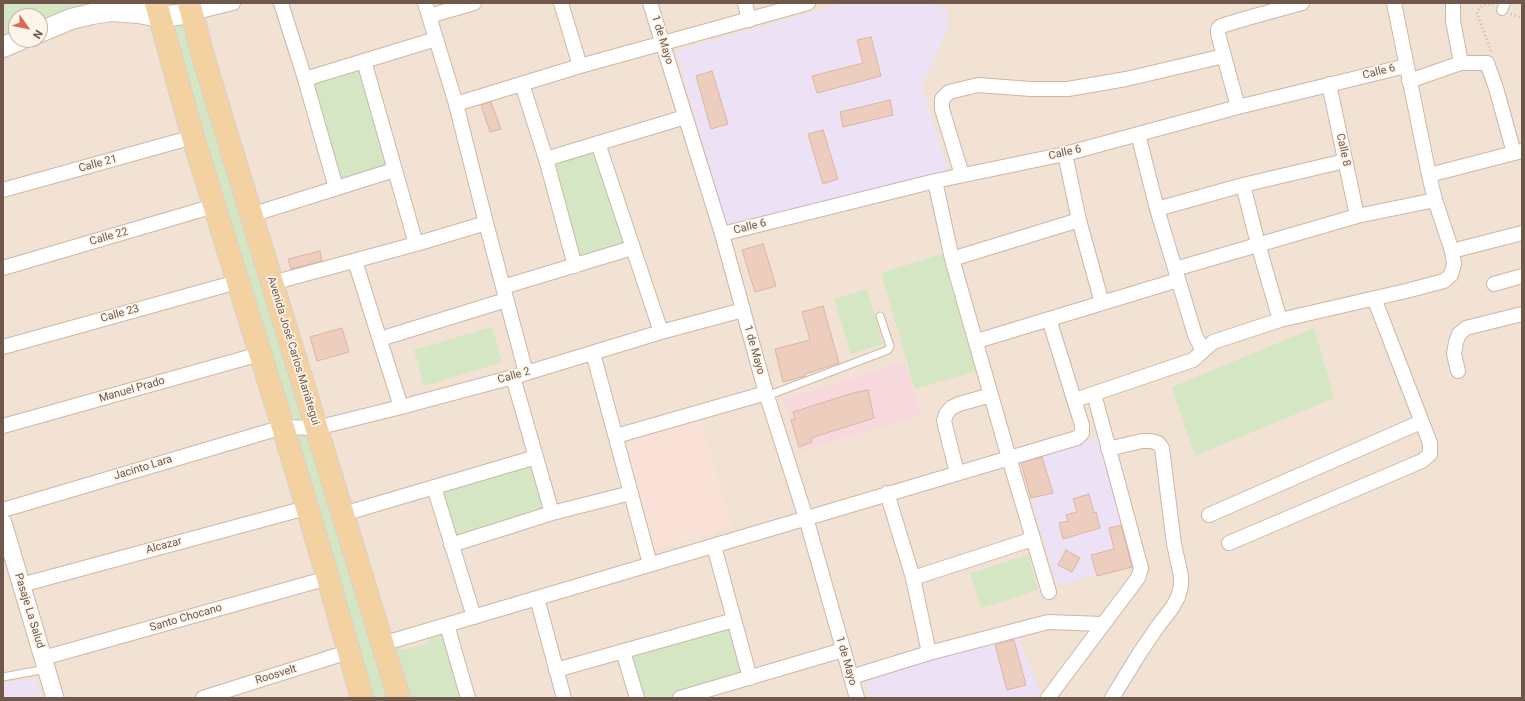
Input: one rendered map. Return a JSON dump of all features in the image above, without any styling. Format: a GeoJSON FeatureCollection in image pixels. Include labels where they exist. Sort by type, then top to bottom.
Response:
{"type":"FeatureCollection","features":[{"type":"Feature","properties":{"kind":"main road"},"geometry":{"type":"LineString","coordinates":[[48,29],[71,19],[111,11],[139,13],[191,8]]}},
{"type":"Feature","properties":{"kind":"main road","name":"Avenida José Carlos Mariátegui"},"geometry":{"type":"LineString","coordinates":[[191,8],[205,63],[398,698]]}},
{"type":"Feature","properties":{"kind":"main road"},"geometry":{"type":"LineString","coordinates":[[158,10],[193,137],[283,427],[362,698]]}},
{"type":"Feature","properties":{"kind":"street"},"geometry":{"type":"LineString","coordinates":[[191,8],[233,3]]}},
{"type":"Feature","properties":{"kind":"street"},"geometry":{"type":"LineString","coordinates":[[281,3],[305,79],[336,188]]}},
{"type":"Feature","properties":{"kind":"street"},"geometry":{"type":"LineString","coordinates":[[474,3],[427,9],[456,104],[505,294],[536,457],[552,513]]}},
{"type":"Feature","properties":{"kind":"street"},"geometry":{"type":"LineString","coordinates":[[561,3],[580,66]]}},
{"type":"Feature","properties":{"kind":"street","name":"1 de Mayo"},"geometry":{"type":"LineString","coordinates":[[650,3],[722,234],[767,394],[806,518],[857,698]]}},
{"type":"Feature","properties":{"kind":"street"},"geometry":{"type":"LineString","coordinates":[[744,3],[749,20]]}},
{"type":"Feature","properties":{"kind":"street"},"geometry":{"type":"LineString","coordinates":[[456,104],[580,66],[808,3]]}},
{"type":"Feature","properties":{"kind":"street"},"geometry":{"type":"LineString","coordinates":[[1238,107],[1218,34],[1218,29],[1221,26],[1302,3]]}},
{"type":"Feature","properties":{"kind":"street"},"geometry":{"type":"LineString","coordinates":[[1075,400],[1193,360],[1214,342],[1280,320],[1444,281],[1451,275],[1454,264],[1452,252],[1435,200],[1429,175],[1394,3]]}},
{"type":"Feature","properties":{"kind":"street"},"geometry":{"type":"LineString","coordinates":[[1453,3],[1453,21],[1461,63]]}},
{"type":"Feature","properties":{"kind":"street"},"geometry":{"type":"LineString","coordinates":[[305,79],[436,39]]}},
{"type":"Feature","properties":{"kind":"street"},"geometry":{"type":"LineString","coordinates":[[962,175],[942,109],[942,99],[949,92],[978,85],[1031,89],[1068,89],[1126,79],[1224,56]]}},
{"type":"Feature","properties":{"kind":"street"},"geometry":{"type":"LineString","coordinates":[[364,60],[416,244]]}},
{"type":"Feature","properties":{"kind":"street"},"geometry":{"type":"LineString","coordinates":[[1409,80],[1461,63],[1487,63],[1518,152],[1429,175]]}},
{"type":"Feature","properties":{"kind":"street","name":"Calle 6"},"geometry":{"type":"LineString","coordinates":[[722,234],[935,180],[1065,154],[1238,107],[1406,66]]}},
{"type":"Feature","properties":{"kind":"street"},"geometry":{"type":"LineString","coordinates":[[522,84],[546,159],[575,266]]}},
{"type":"Feature","properties":{"kind":"street","name":"Calle 8"},"geometry":{"type":"LineString","coordinates":[[1329,84],[1357,216]]}},
{"type":"Feature","properties":{"kind":"street"},"geometry":{"type":"LineString","coordinates":[[546,159],[685,116]]}},
{"type":"Feature","properties":{"kind":"street"},"geometry":{"type":"LineString","coordinates":[[1138,134],[1157,209],[1195,335],[1203,351]]}},
{"type":"Feature","properties":{"kind":"street","name":"Calle 21"},"geometry":{"type":"LineString","coordinates":[[3,190],[193,137]]}},
{"type":"Feature","properties":{"kind":"street"},"geometry":{"type":"LineString","coordinates":[[598,143],[661,332]]}},
{"type":"Feature","properties":{"kind":"street"},"geometry":{"type":"LineString","coordinates":[[1065,154],[1079,220],[1102,303]]}},
{"type":"Feature","properties":{"kind":"street"},"geometry":{"type":"LineString","coordinates":[[1157,209],[1243,185],[1346,161]]}},
{"type":"Feature","properties":{"kind":"street"},"geometry":{"type":"LineString","coordinates":[[251,215],[394,170]]}},
{"type":"Feature","properties":{"kind":"street"},"geometry":{"type":"LineString","coordinates":[[935,180],[952,259],[1049,592]]}},
{"type":"Feature","properties":{"kind":"street"},"geometry":{"type":"LineString","coordinates":[[1243,185],[1280,320]]}},
{"type":"Feature","properties":{"kind":"street"},"geometry":{"type":"LineString","coordinates":[[976,341],[1102,303],[1258,244],[1357,216],[1435,200]]}},
{"type":"Feature","properties":{"kind":"street","name":"Calle 22"},"geometry":{"type":"LineString","coordinates":[[3,268],[214,206]]}},
{"type":"Feature","properties":{"kind":"street"},"geometry":{"type":"LineString","coordinates":[[952,259],[1079,220]]}},
{"type":"Feature","properties":{"kind":"street"},"geometry":{"type":"LineString","coordinates":[[272,283],[486,224]]}},
{"type":"Feature","properties":{"kind":"street"},"geometry":{"type":"LineString","coordinates":[[1452,252],[1522,233]]}},
{"type":"Feature","properties":{"kind":"street"},"geometry":{"type":"LineString","coordinates":[[380,339],[505,294],[575,266],[632,248]]}},
{"type":"Feature","properties":{"kind":"street"},"geometry":{"type":"LineString","coordinates":[[355,261],[401,407]]}},
{"type":"Feature","properties":{"kind":"street"},"geometry":{"type":"LineString","coordinates":[[1494,284],[1522,276]]}},
{"type":"Feature","properties":{"kind":"street","name":"Calle 23"},"geometry":{"type":"LineString","coordinates":[[3,347],[237,282]]}},
{"type":"Feature","properties":{"kind":"street"},"geometry":{"type":"LineString","coordinates":[[1229,543],[1422,461],[1430,454],[1430,443],[1374,298]]}},
{"type":"Feature","properties":{"kind":"street","name":"Calle 2"},"geometry":{"type":"LineString","coordinates":[[283,427],[316,428],[401,407],[520,375],[661,332],[743,310]]}},
{"type":"Feature","properties":{"kind":"street"},"geometry":{"type":"LineString","coordinates":[[1458,372],[1454,354],[1459,334],[1466,328],[1522,314]]}},
{"type":"Feature","properties":{"kind":"street"},"geometry":{"type":"LineString","coordinates":[[382,644],[1077,438],[1082,432],[1082,425],[1049,319]]}},
{"type":"Feature","properties":{"kind":"street"},"geometry":{"type":"LineString","coordinates":[[593,353],[650,564]]}},
{"type":"Feature","properties":{"kind":"street","name":"Manuel Prado"},"geometry":{"type":"LineString","coordinates":[[3,426],[260,354]]}},
{"type":"Feature","properties":{"kind":"street"},"geometry":{"type":"LineString","coordinates":[[616,436],[767,394]]}},
{"type":"Feature","properties":{"kind":"street"},"geometry":{"type":"LineString","coordinates":[[1048,698],[1138,578],[1141,568],[1094,394]]}},
{"type":"Feature","properties":{"kind":"street"},"geometry":{"type":"LineString","coordinates":[[957,473],[944,421],[946,414],[951,408],[959,404],[991,395]]}},
{"type":"Feature","properties":{"kind":"street"},"geometry":{"type":"LineString","coordinates":[[1209,515],[1421,422]]}},
{"type":"Feature","properties":{"kind":"street","name":"Jacinto Lara"},"geometry":{"type":"LineString","coordinates":[[3,510],[283,427]]}},
{"type":"Feature","properties":{"kind":"street"},"geometry":{"type":"LineString","coordinates":[[1108,449],[1151,440],[1158,442],[1162,448],[1174,544],[1181,586],[1178,598],[1172,608],[1139,654],[1112,698]]}},
{"type":"Feature","properties":{"kind":"street"},"geometry":{"type":"LineString","coordinates":[[342,514],[536,457]]}},
{"type":"Feature","properties":{"kind":"street"},"geometry":{"type":"LineString","coordinates":[[434,487],[474,617]]}},
{"type":"Feature","properties":{"kind":"street"},"geometry":{"type":"LineString","coordinates":[[451,545],[552,513],[631,493]]}},
{"type":"Feature","properties":{"kind":"street"},"geometry":{"type":"LineString","coordinates":[[888,493],[913,578],[929,653]]}},
{"type":"Feature","properties":{"kind":"street","name":"Alcazar"},"geometry":{"type":"LineString","coordinates":[[21,585],[306,508]]}},
{"type":"Feature","properties":{"kind":"street","name":"Pasaje La Salud"},"geometry":{"type":"LineString","coordinates":[[3,523],[55,698]]}},
{"type":"Feature","properties":{"kind":"street"},"geometry":{"type":"LineString","coordinates":[[913,578],[1033,539]]}},
{"type":"Feature","properties":{"kind":"street"},"geometry":{"type":"LineString","coordinates":[[714,546],[750,678]]}},
{"type":"Feature","properties":{"kind":"street","name":"Santo Chocano"},"geometry":{"type":"LineString","coordinates":[[45,663],[328,578]]}},
{"type":"Feature","properties":{"kind":"street"},"geometry":{"type":"LineString","coordinates":[[537,598],[564,698]]}},
{"type":"Feature","properties":{"kind":"street"},"geometry":{"type":"LineString","coordinates":[[556,670],[734,620]]}},
{"type":"Feature","properties":{"kind":"street"},"geometry":{"type":"LineString","coordinates":[[851,677],[929,653],[1048,622],[1102,624]]}},
{"type":"Feature","properties":{"kind":"street"},"geometry":{"type":"LineString","coordinates":[[447,624],[468,698]]}},
{"type":"Feature","properties":{"kind":"street"},"geometry":{"type":"LineString","coordinates":[[680,698],[843,650]]}},
{"type":"Feature","properties":{"kind":"street"},"geometry":{"type":"LineString","coordinates":[[623,651],[637,698]]}},
{"type":"Feature","properties":{"kind":"street","name":"Roosvelt"},"geometry":{"type":"LineString","coordinates":[[203,698],[348,652]]}},
{"type":"Feature","properties":{"kind":"lane"},"geometry":{"type":"LineString","coordinates":[[767,394],[888,350],[890,346],[880,316]]}},
{"type":"Feature","properties":{"kind":"lane"},"geometry":{"type":"LineString","coordinates":[[3,677],[45,663]]}},
{"type":"Feature","properties":{"kind":"path"},"geometry":{"type":"LineString","coordinates":[[1492,55],[1477,13],[1478,9],[1483,5],[1492,3],[1504,6]]}},
{"type":"Feature","properties":{"kind":"shaded area"},"geometry":{"type":"Polygon","coordinates":[[[3,3],[1522,3],[1522,698],[3,698],[3,3]]]}},
{"type":"Feature","properties":{"kind":"shaded area"},"geometry":{"type":"Polygon","coordinates":[[[843,3],[931,3],[947,10],[949,28],[922,85],[948,171],[727,228],[676,51],[843,3]]]}},
{"type":"Feature","properties":{"kind":"shaded area"},"geometry":{"type":"Polygon","coordinates":[[[904,362],[922,415],[800,451],[783,399],[904,362]]]}},
{"type":"Feature","properties":{"kind":"shaded area"},"geometry":{"type":"Polygon","coordinates":[[[699,414],[732,527],[653,550],[623,435],[699,414]]]}},
{"type":"Feature","properties":{"kind":"shaded area"},"geometry":{"type":"Polygon","coordinates":[[[1098,437],[1139,565],[1057,585],[1020,460],[1098,437]]]}},
{"type":"Feature","properties":{"kind":"shaded area"},"geometry":{"type":"Polygon","coordinates":[[[1018,635],[1041,695],[1031,698],[871,698],[865,680],[1018,635]]]}},
{"type":"Feature","properties":{"kind":"shaded area"},"geometry":{"type":"Polygon","coordinates":[[[36,679],[42,698],[3,698],[3,682],[36,679]]]}},
{"type":"Feature","properties":{"kind":"green space"},"geometry":{"type":"Polygon","coordinates":[[[3,3],[86,3],[48,19],[48,8],[8,8],[8,35],[3,37],[3,3]]]}},
{"type":"Feature","properties":{"kind":"green space"},"geometry":{"type":"Polygon","coordinates":[[[182,24],[389,698],[374,698],[166,26],[182,24]]]}},
{"type":"Feature","properties":{"kind":"green space"},"geometry":{"type":"Polygon","coordinates":[[[361,70],[391,168],[341,183],[310,86],[361,70]]]}},
{"type":"Feature","properties":{"kind":"green space"},"geometry":{"type":"Polygon","coordinates":[[[595,149],[625,244],[578,259],[552,161],[595,149]]]}},
{"type":"Feature","properties":{"kind":"green space"},"geometry":{"type":"Polygon","coordinates":[[[942,254],[976,371],[915,389],[881,273],[942,254]]]}},
{"type":"Feature","properties":{"kind":"green space"},"geometry":{"type":"Polygon","coordinates":[[[867,289],[883,344],[851,354],[834,299],[867,289]]]}},
{"type":"Feature","properties":{"kind":"green space"},"geometry":{"type":"Polygon","coordinates":[[[492,327],[502,362],[424,386],[414,350],[492,327]]]}},
{"type":"Feature","properties":{"kind":"green space"},"geometry":{"type":"Polygon","coordinates":[[[1314,328],[1334,398],[1195,456],[1172,387],[1314,328]]]}},
{"type":"Feature","properties":{"kind":"green space"},"geometry":{"type":"Polygon","coordinates":[[[533,463],[547,510],[452,541],[435,490],[533,463]]]}},
{"type":"Feature","properties":{"kind":"green space"},"geometry":{"type":"Polygon","coordinates":[[[1028,555],[1038,590],[981,608],[970,573],[1028,555]]]}},
{"type":"Feature","properties":{"kind":"green space"},"geometry":{"type":"Polygon","coordinates":[[[728,625],[744,677],[670,698],[644,698],[630,653],[728,625]]]}},
{"type":"Feature","properties":{"kind":"green space"},"geometry":{"type":"Polygon","coordinates":[[[442,629],[465,698],[406,698],[391,651],[400,647],[402,650],[429,643],[429,635],[442,629]]]}},
{"type":"Feature","properties":{"kind":"building"},"geometry":{"type":"Polygon","coordinates":[[[871,37],[881,76],[817,93],[812,76],[863,63],[857,40],[871,37]]]}},
{"type":"Feature","properties":{"kind":"building"},"geometry":{"type":"Polygon","coordinates":[[[712,71],[728,124],[711,129],[696,76],[712,71]]]}},
{"type":"Feature","properties":{"kind":"building"},"geometry":{"type":"Polygon","coordinates":[[[890,100],[893,115],[843,127],[840,112],[890,100]]]}},
{"type":"Feature","properties":{"kind":"building"},"geometry":{"type":"Polygon","coordinates":[[[491,102],[501,129],[490,132],[481,105],[491,102]]]}},
{"type":"Feature","properties":{"kind":"building"},"geometry":{"type":"Polygon","coordinates":[[[823,130],[838,179],[823,184],[808,134],[823,130]]]}},
{"type":"Feature","properties":{"kind":"building"},"geometry":{"type":"Polygon","coordinates":[[[763,244],[776,286],[755,292],[742,250],[763,244]]]}},
{"type":"Feature","properties":{"kind":"building"},"geometry":{"type":"Polygon","coordinates":[[[320,251],[322,261],[291,269],[288,259],[320,251]]]}},
{"type":"Feature","properties":{"kind":"building"},"geometry":{"type":"Polygon","coordinates":[[[823,306],[839,363],[805,374],[805,376],[783,382],[775,349],[810,340],[802,312],[823,306]]]}},
{"type":"Feature","properties":{"kind":"building"},"geometry":{"type":"Polygon","coordinates":[[[342,328],[349,352],[317,361],[310,337],[342,328]]]}},
{"type":"Feature","properties":{"kind":"building"},"geometry":{"type":"Polygon","coordinates":[[[868,390],[874,418],[811,438],[812,442],[799,447],[791,420],[795,419],[793,412],[853,393],[868,390]]]}},
{"type":"Feature","properties":{"kind":"building"},"geometry":{"type":"Polygon","coordinates":[[[1042,457],[1053,493],[1031,498],[1021,463],[1042,457]]]}},
{"type":"Feature","properties":{"kind":"building"},"geometry":{"type":"Polygon","coordinates":[[[1089,494],[1100,528],[1063,539],[1059,523],[1068,521],[1066,515],[1077,512],[1073,499],[1089,494]]]}},
{"type":"Feature","properties":{"kind":"building"},"geometry":{"type":"Polygon","coordinates":[[[1121,525],[1132,567],[1097,576],[1091,555],[1114,549],[1109,528],[1121,525]]]}},
{"type":"Feature","properties":{"kind":"building"},"geometry":{"type":"Polygon","coordinates":[[[1066,550],[1080,558],[1072,572],[1058,565],[1066,550]]]}},
{"type":"Feature","properties":{"kind":"building"},"geometry":{"type":"Polygon","coordinates":[[[1014,640],[1026,685],[1007,690],[995,645],[1014,640]]]}}]}
